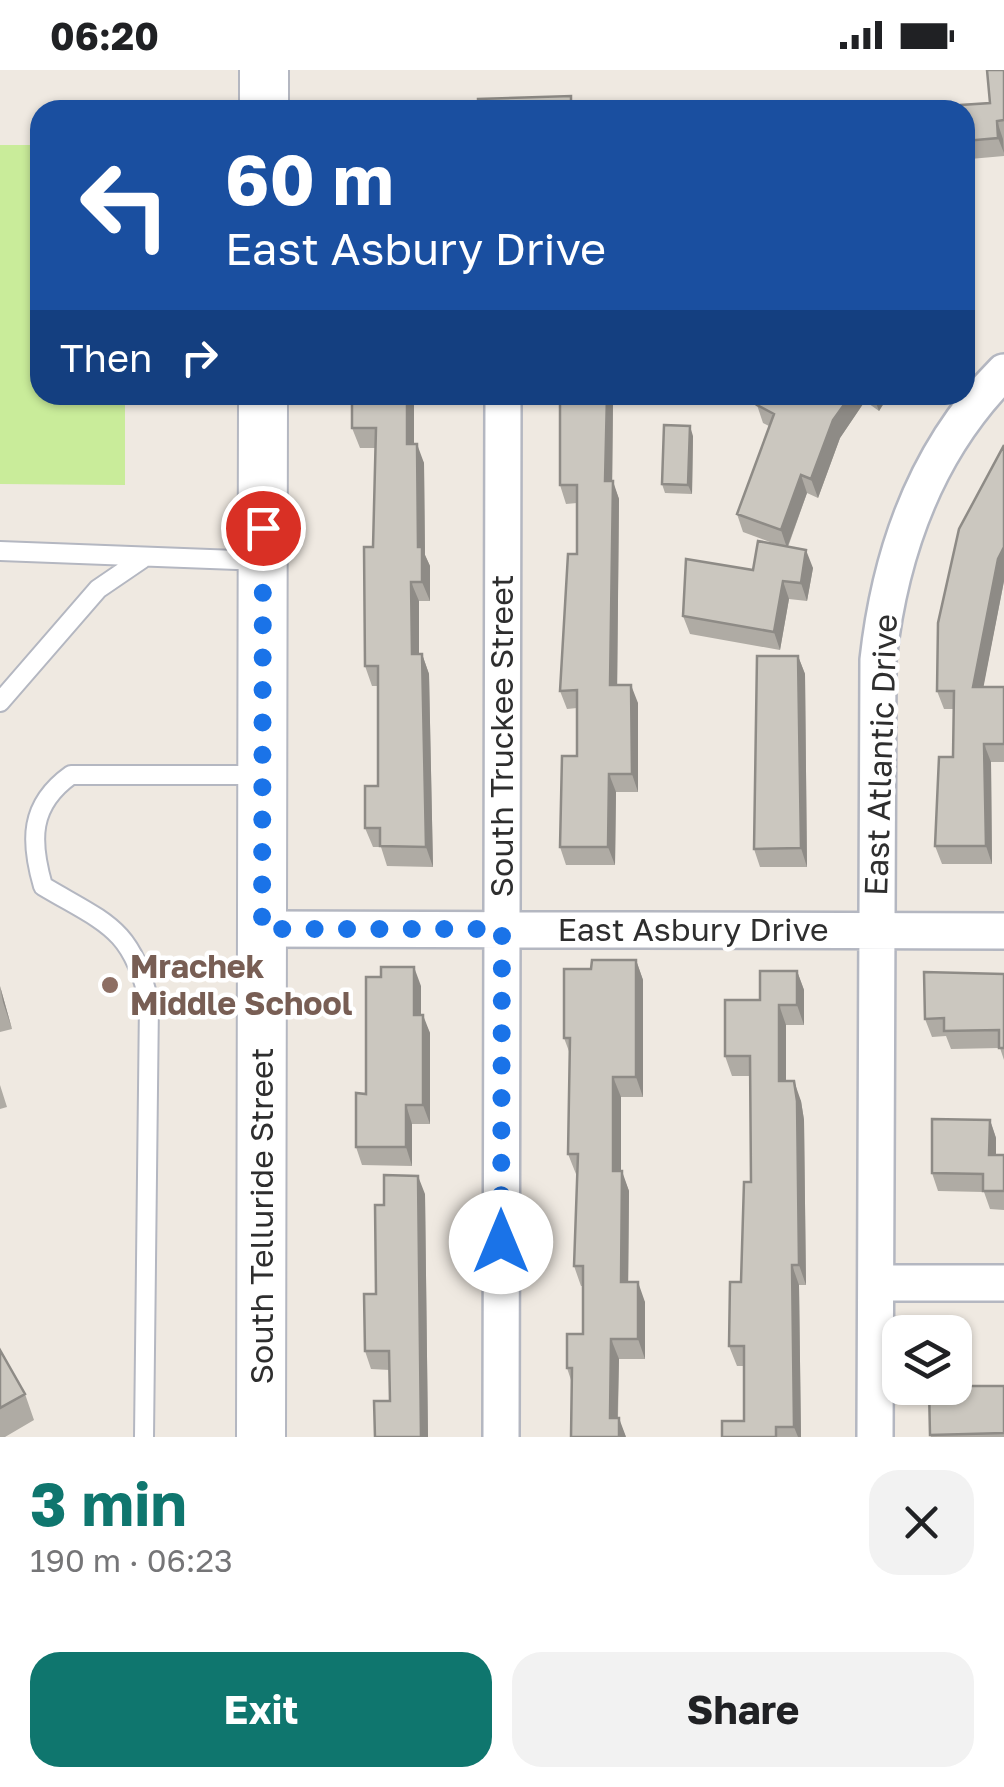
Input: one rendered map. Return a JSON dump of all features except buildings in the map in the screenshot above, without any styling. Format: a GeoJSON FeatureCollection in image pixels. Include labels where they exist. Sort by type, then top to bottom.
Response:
{"type":"FeatureCollection","features":[{"type":"Feature","properties":{"kind":"street"},"geometry":{"type":"LineString","coordinates":[[264,70],[264,100]]}},
{"type":"Feature","properties":{"kind":"street","name":"East Atlantic Drive"},"geometry":{"type":"LineString","coordinates":[[876,1437],[878,660],[893,567],[908,522],[950,438],[1004,372]]}},
{"type":"Feature","properties":{"kind":"street","name":"South Telluride Street"},"geometry":{"type":"LineString","coordinates":[[262,1437],[264,405]]}},
{"type":"Feature","properties":{"kind":"street","name":"South Truckee Street"},"geometry":{"type":"LineString","coordinates":[[501,1437],[503,405]]}},
{"type":"Feature","properties":{"kind":"street","name":"East Asbury Drive"},"geometry":{"type":"LineString","coordinates":[[262,929],[1004,930]]}},
{"type":"Feature","properties":{"kind":"street"},"geometry":{"type":"LineString","coordinates":[[876,1282],[1004,1282]]}},
{"type":"Feature","properties":{"kind":"lane"},"geometry":{"type":"LineString","coordinates":[[0,551],[83,551],[142,559],[263,562]]}},
{"type":"Feature","properties":{"kind":"lane"},"geometry":{"type":"LineString","coordinates":[[0,702],[98,589],[142,559]]}},
{"type":"Feature","properties":{"kind":"lane"},"geometry":{"type":"LineString","coordinates":[[144,1437],[149,1002],[141,968],[126,938],[43,886],[34,855],[37,816],[50,790],[70,776],[263,776]]}},
{"type":"Feature","properties":{"kind":"green space"},"geometry":{"type":"Polygon","coordinates":[[[0,145],[30,145],[30,405],[125,405],[125,485],[0,484],[0,145]]]}},
{"type":"Feature","properties":{"kind":"place","name":"Mrachek Middle School"},"geometry":{"type":"Point","coordinates":[110,985]}},
{"type":"Feature","properties":{"kind":"route"},"geometry":{"type":"LineString","coordinates":[[263,528],[262,929],[502,929],[501,1242]]}}]}
